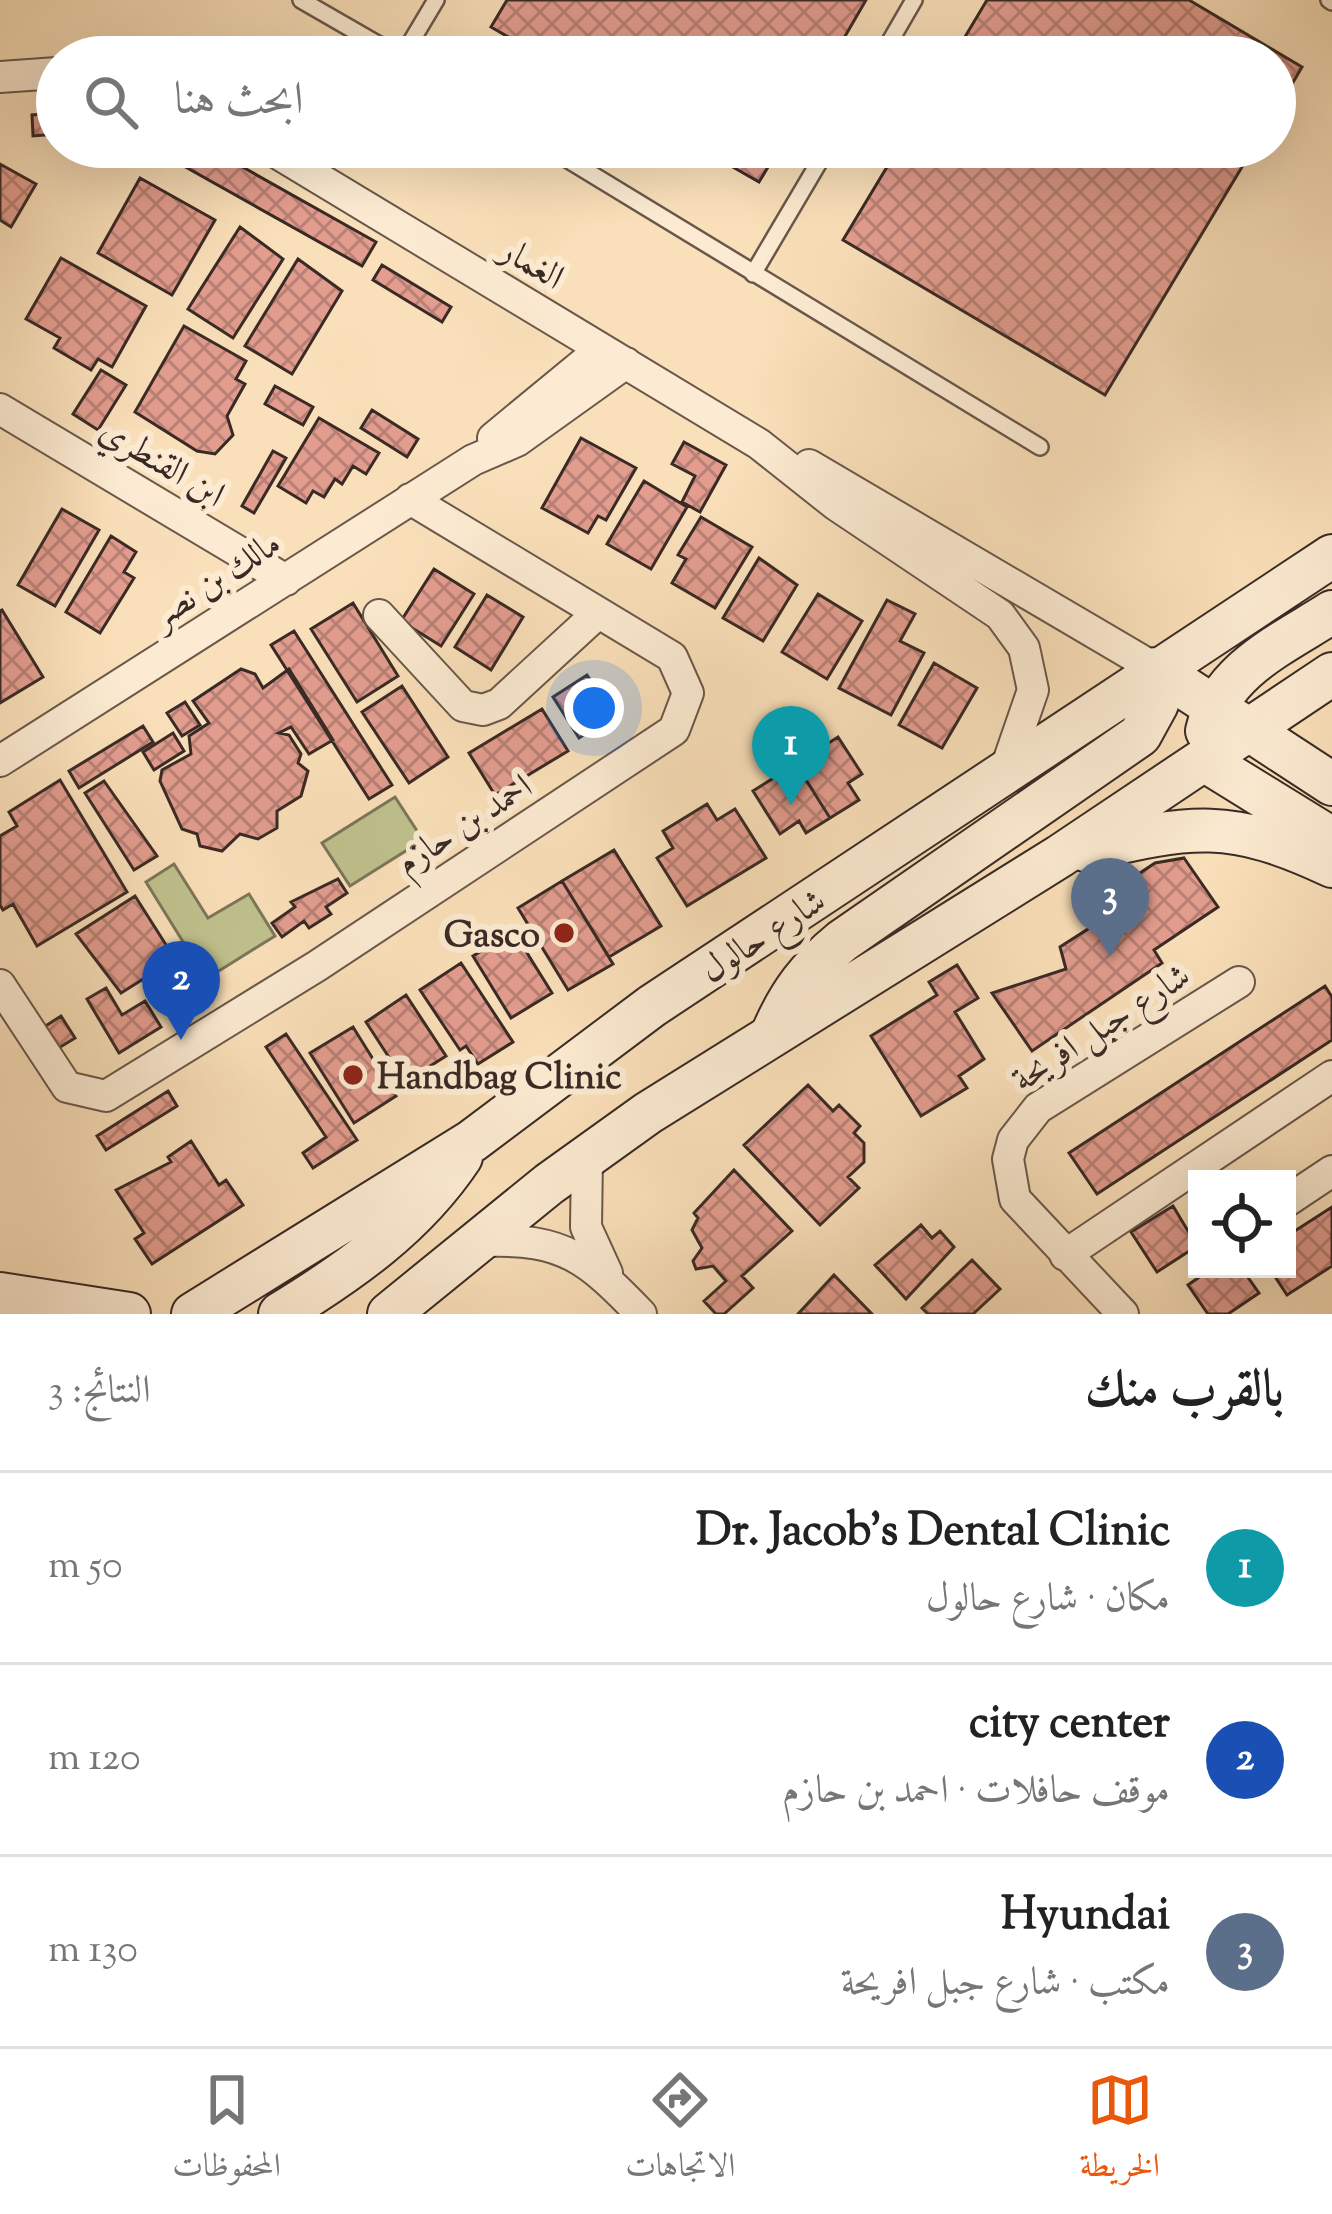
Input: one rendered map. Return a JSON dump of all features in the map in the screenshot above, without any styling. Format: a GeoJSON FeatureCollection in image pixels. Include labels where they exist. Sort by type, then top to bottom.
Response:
{"type":"FeatureCollection","features":[{"type":"Feature","properties":{"kind":"main road","name":"شارع حالول"},"geometry":{"type":"LineString","coordinates":[[182,1313],[472,1141],[652,1006],[1332,556]]}},
{"type":"Feature","properties":{"kind":"main road"},"geometry":{"type":"LineString","coordinates":[[389,1314],[587,1156],[1204,760],[1230,719],[1241,672],[1332,612]]}},
{"type":"Feature","properties":{"kind":"main road"},"geometry":{"type":"LineString","coordinates":[[1156,669],[1332,784]]}},
{"type":"Feature","properties":{"kind":"main road"},"geometry":{"type":"LineString","coordinates":[[773,1034],[787,999],[810,968],[842,941],[1139,735],[1156,704],[1156,669]]}},
{"type":"Feature","properties":{"kind":"main road"},"geometry":{"type":"LineString","coordinates":[[1230,719],[1332,674]]}},
{"type":"Feature","properties":{"kind":"main road"},"geometry":{"type":"LineString","coordinates":[[1204,760],[1332,839]]}},
{"type":"Feature","properties":{"kind":"main road"},"geometry":{"type":"LineString","coordinates":[[1060,856],[1203,828],[1271,838],[1332,866]]}},
{"type":"Feature","properties":{"kind":"main road"},"geometry":{"type":"LineString","coordinates":[[280,1314],[329,1285],[420,1212],[472,1141]]}},
{"type":"Feature","properties":{"kind":"main road"},"geometry":{"type":"LineString","coordinates":[[0,1294],[129,1314]]}},
{"type":"Feature","properties":{"kind":"street"},"geometry":{"type":"LineString","coordinates":[[0,77],[36,74]]}},
{"type":"Feature","properties":{"kind":"street","name":"الغمار"},"geometry":{"type":"LineString","coordinates":[[302,168],[759,444],[840,482],[1156,669]]}},
{"type":"Feature","properties":{"kind":"street","name":"مالك بن نصر"},"geometry":{"type":"LineString","coordinates":[[0,761],[472,460],[614,356]]}},
{"type":"Feature","properties":{"kind":"street","name":"ابن القنطري"},"geometry":{"type":"LineString","coordinates":[[0,409],[286,580]]}},
{"type":"Feature","properties":{"kind":"street","name":"الغمار"},"geometry":{"type":"LineString","coordinates":[[759,444],[836,505],[983,602],[1014,630],[1024,649],[1033,689],[1030,710],[1003,776]]}},
{"type":"Feature","properties":{"kind":"street","name":"احمد بن حازم"},"geometry":{"type":"LineString","coordinates":[[0,985],[67,1088],[86,1096],[126,1089],[674,730],[688,693],[672,657],[410,499]]}},
{"type":"Feature","properties":{"kind":"street"},"geometry":{"type":"LineString","coordinates":[[379,615],[463,706],[483,710],[499,704],[598,614]]}},
{"type":"Feature","properties":{"kind":"street","name":"شارع جبل افريحة"},"geometry":{"type":"LineString","coordinates":[[1123,1314],[1015,1198],[1008,1159],[1023,1122],[1239,982]]}},
{"type":"Feature","properties":{"kind":"street"},"geometry":{"type":"LineString","coordinates":[[1205,1170],[1332,1076]]}},
{"type":"Feature","properties":{"kind":"street"},"geometry":{"type":"LineString","coordinates":[[587,1156],[586,1227],[616,1288]]}},
{"type":"Feature","properties":{"kind":"street"},"geometry":{"type":"LineString","coordinates":[[1296,1195],[1332,1171]]}},
{"type":"Feature","properties":{"kind":"street"},"geometry":{"type":"LineString","coordinates":[[1065,1256],[1188,1182]]}},
{"type":"Feature","properties":{"kind":"street"},"geometry":{"type":"LineString","coordinates":[[485,1241],[555,1244],[616,1288],[641,1314]]}},
{"type":"Feature","properties":{"kind":"lane"},"geometry":{"type":"LineString","coordinates":[[301,0],[365,36]]}},
{"type":"Feature","properties":{"kind":"lane"},"geometry":{"type":"LineString","coordinates":[[415,36],[436,0]]}},
{"type":"Feature","properties":{"kind":"lane"},"geometry":{"type":"LineString","coordinates":[[893,36],[914,0]]}},
{"type":"Feature","properties":{"kind":"lane"},"geometry":{"type":"LineString","coordinates":[[581,168],[1040,447]]}},
{"type":"Feature","properties":{"kind":"lane"},"geometry":{"type":"LineString","coordinates":[[754,274],[816,168]]}},
{"type":"Feature","properties":{"kind":"green space"},"geometry":{"type":"Polygon","coordinates":[[[395,797],[423,840],[350,886],[322,843],[395,797]]]}},
{"type":"Feature","properties":{"kind":"green space"},"geometry":{"type":"Polygon","coordinates":[[[174,864],[208,918],[249,894],[275,936],[206,979],[146,882],[174,864]]]}},
{"type":"Feature","properties":{"kind":"building"},"geometry":{"type":"Polygon","coordinates":[[[507,0],[866,0],[845,36],[507,36],[491,27],[507,0]]]}},
{"type":"Feature","properties":{"kind":"building"},"geometry":{"type":"Polygon","coordinates":[[[987,0],[1189,0],[1250,36],[966,36],[987,0]]]}},
{"type":"Feature","properties":{"kind":"building"},"geometry":{"type":"Polygon","coordinates":[[[0,164],[36,184],[11,227],[0,220],[0,164]]]}},
{"type":"Feature","properties":{"kind":"building"},"geometry":{"type":"Polygon","coordinates":[[[187,168],[244,168],[376,242],[362,266],[187,168]]]}},
{"type":"Feature","properties":{"kind":"building"},"geometry":{"type":"Polygon","coordinates":[[[735,168],[767,168],[759,182],[735,168]]]}},
{"type":"Feature","properties":{"kind":"building"},"geometry":{"type":"Polygon","coordinates":[[[886,168],[1241,168],[1105,395],[843,240],[886,168]]]}},
{"type":"Feature","properties":{"kind":"building"},"geometry":{"type":"Polygon","coordinates":[[[140,178],[215,220],[172,295],[98,253],[140,178]]]}},
{"type":"Feature","properties":{"kind":"building"},"geometry":{"type":"Polygon","coordinates":[[[240,227],[283,259],[233,338],[188,309],[240,227]]]}},
{"type":"Feature","properties":{"kind":"building"},"geometry":{"type":"Polygon","coordinates":[[[61,258],[146,306],[112,367],[98,359],[91,370],[54,348],[60,338],[26,319],[61,258]]]}},
{"type":"Feature","properties":{"kind":"building"},"geometry":{"type":"Polygon","coordinates":[[[298,259],[342,291],[292,374],[245,346],[298,259]]]}},
{"type":"Feature","properties":{"kind":"building"},"geometry":{"type":"Polygon","coordinates":[[[382,265],[451,307],[442,322],[373,280],[382,265]]]}},
{"type":"Feature","properties":{"kind":"building"},"geometry":{"type":"Polygon","coordinates":[[[184,326],[246,361],[236,379],[245,384],[227,416],[233,435],[215,454],[197,451],[135,412],[184,326]]]}},
{"type":"Feature","properties":{"kind":"building"},"geometry":{"type":"Polygon","coordinates":[[[101,370],[126,385],[98,430],[73,414],[101,370]]]}},
{"type":"Feature","properties":{"kind":"building"},"geometry":{"type":"Polygon","coordinates":[[[275,386],[313,407],[303,425],[265,404],[275,386]]]}},
{"type":"Feature","properties":{"kind":"building"},"geometry":{"type":"Polygon","coordinates":[[[372,410],[418,439],[407,457],[361,428],[372,410]]]}},
{"type":"Feature","properties":{"kind":"building"},"geometry":{"type":"Polygon","coordinates":[[[319,418],[379,453],[366,474],[353,466],[342,484],[335,479],[324,497],[313,491],[306,503],[278,486],[319,418]]]}},
{"type":"Feature","properties":{"kind":"building"},"geometry":{"type":"Polygon","coordinates":[[[581,438],[636,468],[606,520],[598,516],[588,533],[542,508],[581,438]]]}},
{"type":"Feature","properties":{"kind":"building"},"geometry":{"type":"Polygon","coordinates":[[[684,442],[726,465],[700,512],[682,502],[695,476],[672,464],[684,442]]]}},
{"type":"Feature","properties":{"kind":"building"},"geometry":{"type":"Polygon","coordinates":[[[273,451],[286,458],[254,513],[242,506],[273,451]]]}},
{"type":"Feature","properties":{"kind":"building"},"geometry":{"type":"Polygon","coordinates":[[[644,481],[687,507],[651,569],[607,544],[644,481]]]}},
{"type":"Feature","properties":{"kind":"building"},"geometry":{"type":"Polygon","coordinates":[[[62,509],[99,530],[55,606],[18,585],[62,509]]]}},
{"type":"Feature","properties":{"kind":"building"},"geometry":{"type":"Polygon","coordinates":[[[701,517],[752,547],[715,608],[672,583],[686,559],[678,555],[701,517]]]}},
{"type":"Feature","properties":{"kind":"building"},"geometry":{"type":"Polygon","coordinates":[[[111,536],[136,552],[124,572],[134,578],[100,633],[66,612],[111,536]]]}},
{"type":"Feature","properties":{"kind":"building"},"geometry":{"type":"Polygon","coordinates":[[[759,558],[797,585],[763,641],[723,618],[759,558]]]}},
{"type":"Feature","properties":{"kind":"building"},"geometry":{"type":"Polygon","coordinates":[[[434,569],[474,594],[441,646],[401,621],[434,569]]]}},
{"type":"Feature","properties":{"kind":"building"},"geometry":{"type":"Polygon","coordinates":[[[818,594],[862,621],[827,679],[782,652],[818,594]]]}},
{"type":"Feature","properties":{"kind":"building"},"geometry":{"type":"Polygon","coordinates":[[[487,595],[523,617],[491,670],[455,647],[487,595]]]}},
{"type":"Feature","properties":{"kind":"building"},"geometry":{"type":"Polygon","coordinates":[[[887,600],[915,614],[900,641],[924,653],[891,715],[839,688],[887,600]]]}},
{"type":"Feature","properties":{"kind":"building"},"geometry":{"type":"Polygon","coordinates":[[[353,603],[398,676],[357,702],[311,629],[353,603]]]}},
{"type":"Feature","properties":{"kind":"building"},"geometry":{"type":"Polygon","coordinates":[[[0,611],[43,677],[0,703],[0,611]]]}},
{"type":"Feature","properties":{"kind":"building"},"geometry":{"type":"Polygon","coordinates":[[[294,631],[392,785],[369,799],[271,645],[294,631]]]}},
{"type":"Feature","properties":{"kind":"building"},"geometry":{"type":"Polygon","coordinates":[[[934,663],[977,688],[942,748],[899,725],[934,663]]]}},
{"type":"Feature","properties":{"kind":"building"},"geometry":{"type":"Polygon","coordinates":[[[241,669],[255,674],[263,688],[289,669],[333,740],[309,754],[291,727],[279,733],[289,735],[301,754],[298,763],[308,771],[301,796],[277,811],[277,828],[258,839],[240,834],[222,851],[200,846],[197,834],[182,829],[160,781],[162,770],[191,754],[189,736],[209,723],[193,701],[241,669]]]}},
{"type":"Feature","properties":{"kind":"building"},"geometry":{"type":"Polygon","coordinates":[[[587,675],[614,716],[579,738],[553,697],[587,675]]]}},
{"type":"Feature","properties":{"kind":"building"},"geometry":{"type":"Polygon","coordinates":[[[402,686],[448,757],[409,783],[362,712],[402,686]]]}},
{"type":"Feature","properties":{"kind":"building"},"geometry":{"type":"Polygon","coordinates":[[[185,702],[200,725],[182,736],[167,713],[185,702]]]}},
{"type":"Feature","properties":{"kind":"building"},"geometry":{"type":"Polygon","coordinates":[[[542,709],[568,751],[495,795],[469,753],[542,709]]]}},
{"type":"Feature","properties":{"kind":"building"},"geometry":{"type":"Polygon","coordinates":[[[143,726],[153,742],[79,788],[69,771],[143,726]]]}},
{"type":"Feature","properties":{"kind":"building"},"geometry":{"type":"Polygon","coordinates":[[[173,733],[184,751],[154,770],[143,752],[173,733]]]}},
{"type":"Feature","properties":{"kind":"building"},"geometry":{"type":"Polygon","coordinates":[[[838,737],[862,774],[848,783],[859,800],[830,818],[796,764],[838,737]]]}},
{"type":"Feature","properties":{"kind":"building"},"geometry":{"type":"Polygon","coordinates":[[[796,764],[830,818],[806,833],[799,821],[780,834],[753,791],[796,764]]]}},
{"type":"Feature","properties":{"kind":"building"},"geometry":{"type":"Polygon","coordinates":[[[60,780],[127,892],[37,946],[13,904],[3,910],[0,905],[0,836],[17,826],[9,812],[60,780]]]}},
{"type":"Feature","properties":{"kind":"building"},"geometry":{"type":"Polygon","coordinates":[[[104,781],[157,856],[134,870],[85,793],[104,781]]]}},
{"type":"Feature","properties":{"kind":"building"},"geometry":{"type":"Polygon","coordinates":[[[707,804],[717,820],[735,809],[766,858],[687,906],[657,858],[673,848],[663,831],[707,804]]]}},
{"type":"Feature","properties":{"kind":"building"},"geometry":{"type":"Polygon","coordinates":[[[614,850],[661,926],[609,957],[562,881],[614,850]]]}},
{"type":"Feature","properties":{"kind":"building"},"geometry":{"type":"Polygon","coordinates":[[[1184,858],[1218,907],[1154,950],[1162,963],[1032,1051],[992,993],[1066,969],[1060,947],[1102,920],[1092,905],[1155,863],[1184,858]]]}},
{"type":"Feature","properties":{"kind":"building"},"geometry":{"type":"Polygon","coordinates":[[[338,879],[347,893],[326,907],[331,914],[309,928],[304,921],[282,937],[272,923],[295,907],[291,902],[338,879]]]}},
{"type":"Feature","properties":{"kind":"building","name":"Gasco"},"geometry":{"type":"Polygon","coordinates":[[[562,881],[613,964],[568,990],[518,908],[562,881]]]}},
{"type":"Feature","properties":{"kind":"building"},"geometry":{"type":"Polygon","coordinates":[[[135,896],[175,959],[121,993],[76,934],[135,896]]]}},
{"type":"Feature","properties":{"kind":"building"},"geometry":{"type":"Polygon","coordinates":[[[514,932],[552,993],[511,1018],[473,956],[514,932]]]}},
{"type":"Feature","properties":{"kind":"building"},"geometry":{"type":"Polygon","coordinates":[[[461,963],[513,1042],[478,1064],[466,1046],[460,1050],[420,990],[461,963]]]}},
{"type":"Feature","properties":{"kind":"building"},"geometry":{"type":"Polygon","coordinates":[[[957,965],[978,998],[955,1012],[984,1059],[959,1076],[967,1088],[921,1116],[871,1036],[937,995],[929,982],[957,965]]]}},
{"type":"Feature","properties":{"kind":"building"},"geometry":{"type":"Polygon","coordinates":[[[1325,986],[1332,997],[1332,1040],[1097,1194],[1069,1153],[1325,986]]]}},
{"type":"Feature","properties":{"kind":"building"},"geometry":{"type":"Polygon","coordinates":[[[106,988],[122,1015],[145,1001],[161,1027],[119,1053],[87,999],[106,988]]]}},
{"type":"Feature","properties":{"kind":"building"},"geometry":{"type":"Polygon","coordinates":[[[406,995],[446,1056],[405,1082],[366,1022],[406,995]]]}},
{"type":"Feature","properties":{"kind":"building"},"geometry":{"type":"Polygon","coordinates":[[[61,1016],[75,1038],[57,1049],[44,1027],[61,1016]]]}},
{"type":"Feature","properties":{"kind":"building","name":"Handbag Clinic"},"geometry":{"type":"Polygon","coordinates":[[[353,1027],[396,1096],[354,1123],[310,1053],[353,1027]]]}},
{"type":"Feature","properties":{"kind":"building"},"geometry":{"type":"Polygon","coordinates":[[[286,1034],[357,1140],[313,1168],[303,1153],[326,1137],[266,1047],[286,1034]]]}},
{"type":"Feature","properties":{"kind":"building"},"geometry":{"type":"Polygon","coordinates":[[[808,1085],[833,1111],[839,1105],[860,1126],[854,1133],[864,1143],[864,1162],[848,1177],[859,1188],[820,1225],[744,1145],[808,1085]]]}},
{"type":"Feature","properties":{"kind":"building"},"geometry":{"type":"Polygon","coordinates":[[[168,1091],[177,1106],[106,1150],[97,1136],[168,1091]]]}},
{"type":"Feature","properties":{"kind":"building"},"geometry":{"type":"Polygon","coordinates":[[[191,1141],[219,1185],[226,1180],[243,1205],[152,1264],[135,1239],[144,1233],[116,1190],[171,1162],[168,1157],[191,1141]]]}},
{"type":"Feature","properties":{"kind":"building"},"geometry":{"type":"Polygon","coordinates":[[[734,1170],[792,1231],[742,1276],[753,1288],[724,1314],[716,1314],[704,1301],[726,1281],[713,1266],[696,1269],[693,1261],[702,1248],[692,1230],[698,1218],[694,1213],[734,1170]]]}},
{"type":"Feature","properties":{"kind":"building"},"geometry":{"type":"Polygon","coordinates":[[[1173,1206],[1188,1231],[1188,1252],[1157,1272],[1131,1232],[1173,1206]]]}},
{"type":"Feature","properties":{"kind":"building"},"geometry":{"type":"Polygon","coordinates":[[[1332,1207],[1332,1266],[1287,1295],[1276,1278],[1296,1278],[1296,1230],[1332,1207]]]}},
{"type":"Feature","properties":{"kind":"building"},"geometry":{"type":"Polygon","coordinates":[[[921,1225],[932,1238],[940,1231],[954,1247],[906,1299],[875,1265],[921,1225]]]}},
{"type":"Feature","properties":{"kind":"building"},"geometry":{"type":"Polygon","coordinates":[[[972,1260],[1000,1289],[973,1314],[928,1314],[922,1308],[972,1260]]]}},
{"type":"Feature","properties":{"kind":"building"},"geometry":{"type":"Polygon","coordinates":[[[834,1275],[872,1314],[798,1314],[834,1275]]]}},
{"type":"Feature","properties":{"kind":"building"},"geometry":{"type":"Polygon","coordinates":[[[1198,1278],[1248,1278],[1259,1293],[1228,1314],[1208,1314],[1188,1285],[1198,1278]]]}},
{"type":"Feature","properties":{"kind":"place","name":"Dr. Jacob's Dental Clinic"},"geometry":{"type":"Point","coordinates":[791,805]}},
{"type":"Feature","properties":{"kind":"place","name":"Gasco"},"geometry":{"type":"Point","coordinates":[564,933]}},
{"type":"Feature","properties":{"kind":"place","name":"Hyundai"},"geometry":{"type":"Point","coordinates":[1110,957]}},
{"type":"Feature","properties":{"kind":"place","name":"city center"},"geometry":{"type":"Point","coordinates":[181,1040]}},
{"type":"Feature","properties":{"kind":"place","name":"Handbag Clinic"},"geometry":{"type":"Point","coordinates":[353,1075]}}]}
